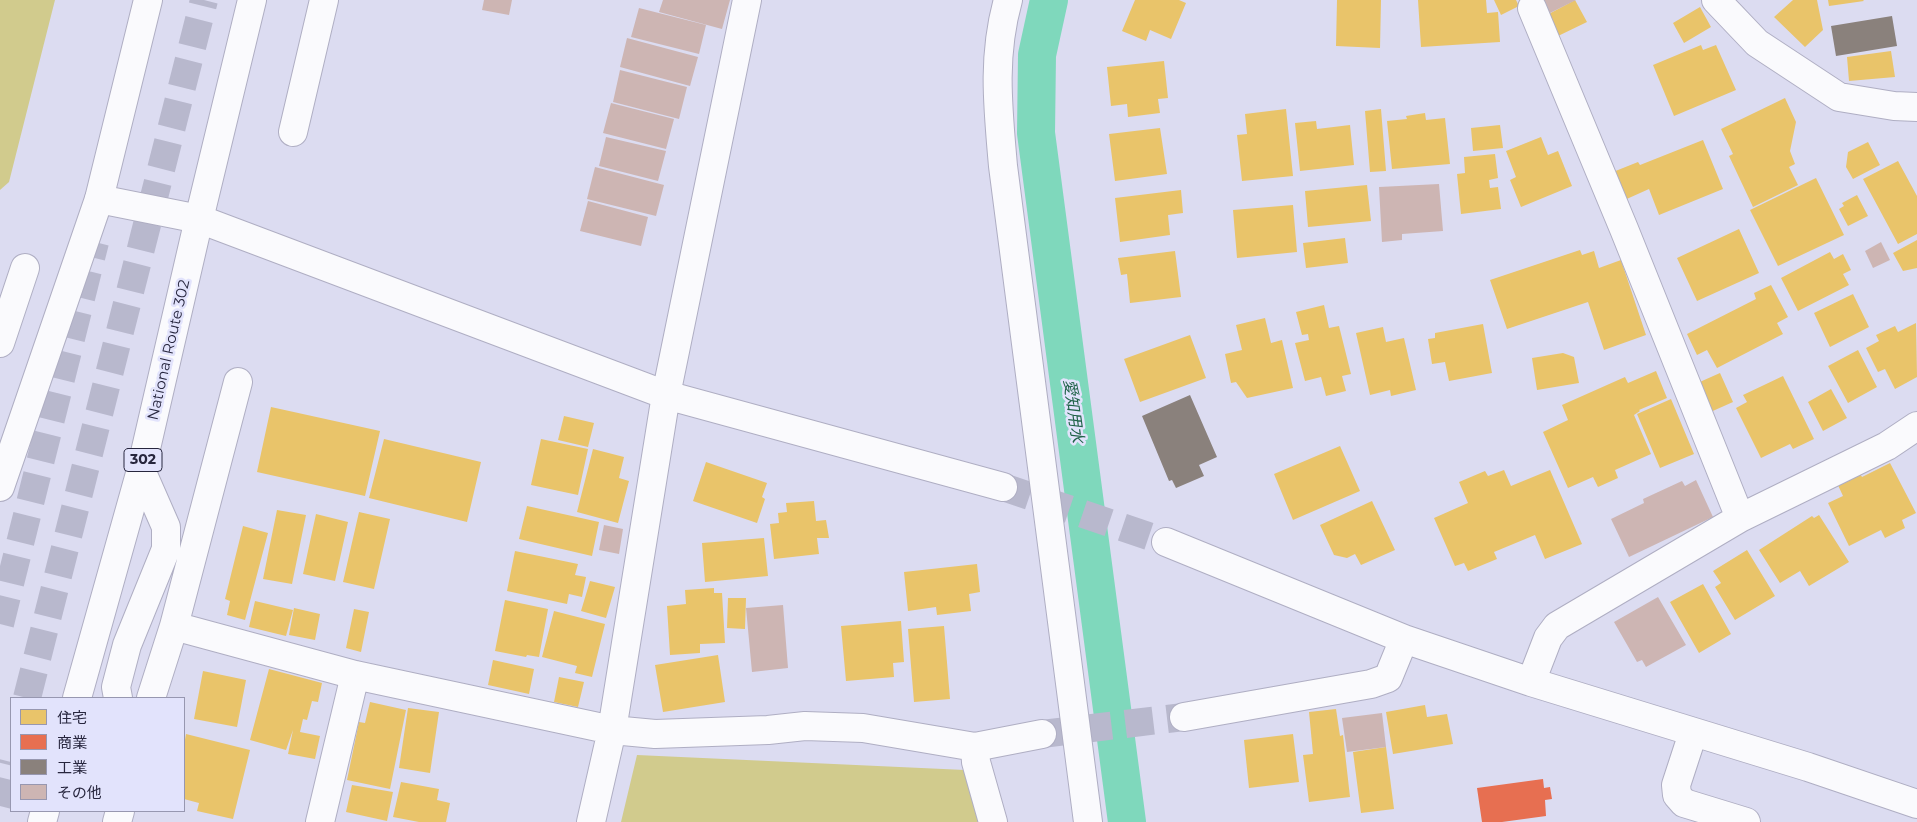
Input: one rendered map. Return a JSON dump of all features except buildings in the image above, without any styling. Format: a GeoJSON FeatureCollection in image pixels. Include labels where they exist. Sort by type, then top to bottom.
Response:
{"type":"FeatureCollection","features":[{"type":"Feature","properties":{"kind":"main road"},"geometry":{"type":"LineString","coordinates":[[0,487],[99,199],[148,0]]}},
{"type":"Feature","properties":{"kind":"main road","name":"National Route 302"},"geometry":{"type":"LineString","coordinates":[[77,697],[141,470],[252,0]]}},
{"type":"Feature","properties":{"kind":"main road"},"geometry":{"type":"LineString","coordinates":[[293,132],[324,0]]}},
{"type":"Feature","properties":{"kind":"main road"},"geometry":{"type":"LineString","coordinates":[[591,822],[612,730],[666,395],[747,0]]}},
{"type":"Feature","properties":{"kind":"main road"},"geometry":{"type":"LineString","coordinates":[[1008,0],[1002,24],[996,91],[1003,166],[1088,822]]}},
{"type":"Feature","properties":{"kind":"main road"},"geometry":{"type":"LineString","coordinates":[[1716,0],[1757,43],[1840,97],[1894,106],[1917,107]]}},
{"type":"Feature","properties":{"kind":"main road"},"geometry":{"type":"LineString","coordinates":[[1532,8],[1624,229],[1740,518]]}},
{"type":"Feature","properties":{"kind":"main road"},"geometry":{"type":"LineString","coordinates":[[99,199],[199,219],[666,395],[1003,487]]}},
{"type":"Feature","properties":{"kind":"main road"},"geometry":{"type":"LineString","coordinates":[[0,343],[25,268]]}},
{"type":"Feature","properties":{"kind":"main road"},"geometry":{"type":"LineString","coordinates":[[151,697],[174,626],[238,382]]}},
{"type":"Feature","properties":{"kind":"main road"},"geometry":{"type":"LineString","coordinates":[[1531,682],[1548,638],[1557,626],[1740,518],[1887,446],[1917,426]]}},
{"type":"Feature","properties":{"kind":"main road"},"geometry":{"type":"LineString","coordinates":[[118,697],[116,687],[127,644],[166,549],[166,527],[141,470]]}},
{"type":"Feature","properties":{"kind":"main road"},"geometry":{"type":"LineString","coordinates":[[1166,542],[1404,639],[1531,682],[1808,767],[1917,804]]}},
{"type":"Feature","properties":{"kind":"main road"},"geometry":{"type":"LineString","coordinates":[[174,626],[355,675],[612,730],[654,734],[768,730],[805,726],[864,728],[975,746],[1042,734]]}},
{"type":"Feature","properties":{"kind":"main road"},"geometry":{"type":"LineString","coordinates":[[1184,717],[1371,684],[1388,678],[1404,639]]}},
{"type":"Feature","properties":{"kind":"main road"},"geometry":{"type":"LineString","coordinates":[[320,822],[355,675]]}},
{"type":"Feature","properties":{"kind":"main road"},"geometry":{"type":"LineString","coordinates":[[1693,733],[1676,785],[1678,795],[1684,803],[1746,822]]}},
{"type":"Feature","properties":{"kind":"main road"},"geometry":{"type":"LineString","coordinates":[[975,746],[976,762],[993,822]]}},
{"type":"Feature","properties":{"kind":"shaded area"},"geometry":{"type":"Polygon","coordinates":[[[0,0],[55,0],[9,182],[0,190],[0,0]]]}},
{"type":"Feature","properties":{"kind":"shaded area"},"geometry":{"type":"Polygon","coordinates":[[[637,755],[965,770],[978,822],[621,822],[637,755]]]}},
{"type":"Feature","properties":{"kind":"waterway","name":"愛知用水"},"geometry":{"type":"LineString","coordinates":[[1049,0],[1037,55],[1036,133],[1127,822]]}},
{"type":"Feature","properties":{"kind":"tunnel"},"geometry":{"type":"LineString","coordinates":[[27,697],[204,0]]}},
{"type":"Feature","properties":{"kind":"tunnel"},"geometry":{"type":"LineString","coordinates":[[0,624],[95,242]]}},
{"type":"Feature","properties":{"kind":"tunnel"},"geometry":{"type":"LineString","coordinates":[[1003,487],[1166,542]]}},
{"type":"Feature","properties":{"kind":"tunnel"},"geometry":{"type":"LineString","coordinates":[[1042,734],[1184,717]]}},
{"type":"Feature","properties":{"kind":"tunnel"},"geometry":{"type":"LineString","coordinates":[[0,806],[10,766]]}}]}
